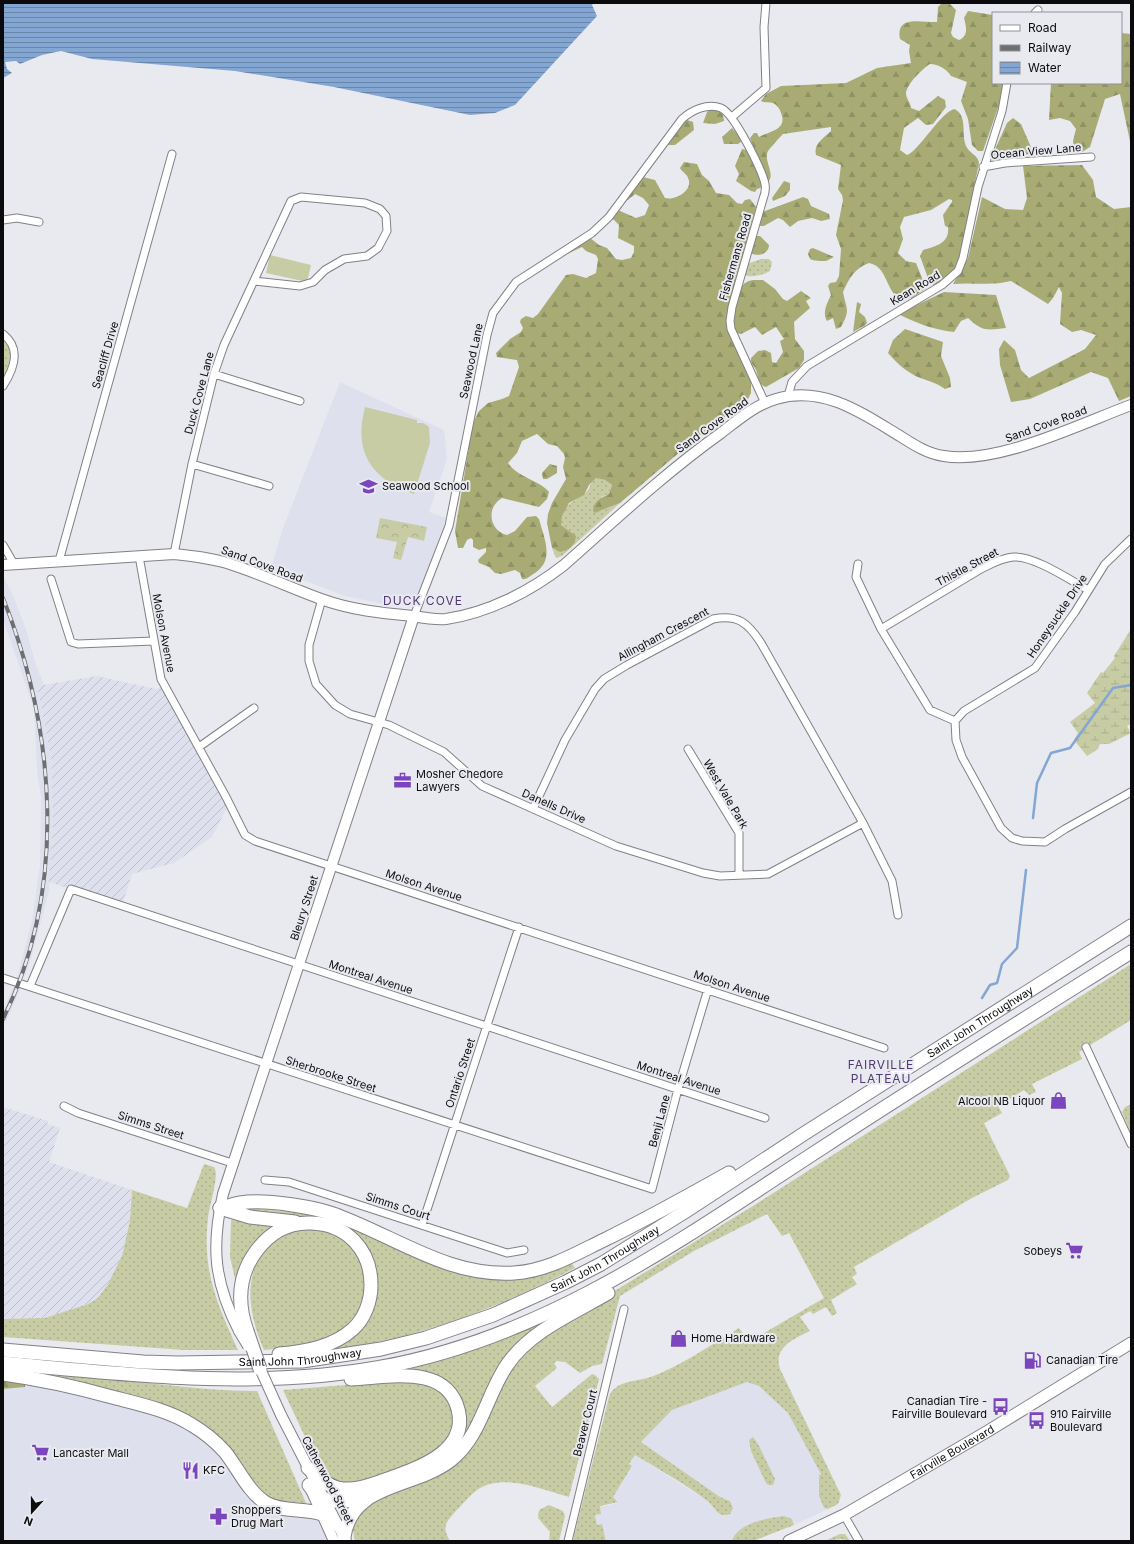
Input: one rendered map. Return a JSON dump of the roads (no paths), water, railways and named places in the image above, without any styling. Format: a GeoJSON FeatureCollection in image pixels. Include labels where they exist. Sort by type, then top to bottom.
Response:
{"type":"FeatureCollection","features":[{"type":"Feature","properties":{"kind":"highway","name":"Saint John Throughway"},"geometry":{"type":"LineString","coordinates":[[3,1350],[143,1362],[204,1363],[302,1361],[354,1354],[426,1338],[493,1315],[566,1282],[601,1264],[1131,926]]}},
{"type":"Feature","properties":{"kind":"highway","name":"Saint John Throughway"},"geometry":{"type":"LineString","coordinates":[[3,1363],[179,1378],[239,1379],[304,1377],[355,1371],[404,1362],[456,1349],[530,1322],[611,1282],[701,1228],[922,1083],[1131,952]]}},
{"type":"Feature","properties":{"kind":"highway"},"geometry":{"type":"LineString","coordinates":[[220,1208],[240,1203],[256,1203],[314,1208],[340,1216],[435,1260],[456,1267],[491,1273],[527,1271],[566,1259],[657,1214],[805,1133]]}},
{"type":"Feature","properties":{"kind":"highway"},"geometry":{"type":"LineString","coordinates":[[204,1363],[293,1353],[318,1348],[345,1335],[359,1321],[367,1306],[371,1289],[370,1270],[362,1250],[346,1233],[337,1228],[320,1223],[250,1217],[220,1208]]}},
{"type":"Feature","properties":{"kind":"highway"},"geometry":{"type":"LineString","coordinates":[[260,1369],[243,1331],[240,1295],[241,1284],[250,1261],[264,1242],[274,1233],[286,1226],[302,1222]]}},
{"type":"Feature","properties":{"kind":"highway"},"geometry":{"type":"LineString","coordinates":[[309,1485],[318,1495],[324,1498],[350,1501],[368,1497],[439,1468],[453,1458],[472,1438],[508,1364],[536,1336],[616,1288],[701,1228]]}},
{"type":"Feature","properties":{"kind":"highway"},"geometry":{"type":"LineString","coordinates":[[3,1374],[82,1389],[139,1404],[179,1418],[210,1438],[225,1452],[251,1488],[266,1503],[281,1508],[310,1510],[322,1514]]}},
{"type":"Feature","properties":{"kind":"highway"},"geometry":{"type":"LineString","coordinates":[[239,1379],[298,1381],[422,1377],[442,1385],[449,1391],[455,1402],[459,1421],[454,1440],[441,1455],[406,1472],[361,1488],[351,1489],[340,1488],[325,1483],[308,1468]]}},
{"type":"Feature","properties":{"kind":"highway"},"geometry":{"type":"LineString","coordinates":[[342,1540],[346,1524],[351,1513],[368,1497]]}},
{"type":"Feature","properties":{"kind":"main road","name":"Fairville Boulevard"},"geometry":{"type":"LineString","coordinates":[[789,1541],[844,1515],[988,1431],[1131,1343]]}},
{"type":"Feature","properties":{"kind":"street"},"geometry":{"type":"LineString","coordinates":[[732,117],[763,92],[767,86],[764,27],[766,3]]}},
{"type":"Feature","properties":{"kind":"street","name":"Kean Road"},"geometry":{"type":"LineString","coordinates":[[788,396],[792,382],[807,366],[942,285],[955,274],[962,263],[983,167],[1002,111],[1007,84]]}},
{"type":"Feature","properties":{"kind":"street","name":"Seawood Lane"},"geometry":{"type":"LineString","coordinates":[[414,616],[449,526],[487,335],[493,313],[516,282],[592,233],[609,217],[682,119],[696,109],[711,107],[722,108],[732,117]]}},
{"type":"Feature","properties":{"kind":"street","name":"Fishermans Road"},"geometry":{"type":"LineString","coordinates":[[732,117],[758,165],[765,188],[732,307],[730,325],[765,403]]}},
{"type":"Feature","properties":{"kind":"street","name":"Seacliff Drive"},"geometry":{"type":"LineString","coordinates":[[59,562],[172,154]]}},
{"type":"Feature","properties":{"kind":"street","name":"Ocean View Lane"},"geometry":{"type":"LineString","coordinates":[[983,167],[1006,163],[1091,157]]}},
{"type":"Feature","properties":{"kind":"street","name":"Duck Cove Lane"},"geometry":{"type":"LineString","coordinates":[[174,554],[192,464],[214,374],[224,345],[291,202],[301,197],[336,199],[365,204],[380,209],[386,216],[386,231],[378,248],[367,256],[344,259],[325,270],[313,282],[300,286],[254,281]]}},
{"type":"Feature","properties":{"kind":"street"},"geometry":{"type":"LineString","coordinates":[[3,220],[17,218],[39,222]]}},
{"type":"Feature","properties":{"kind":"street"},"geometry":{"type":"LineString","coordinates":[[3,334],[12,342],[15,355],[3,386]]}},
{"type":"Feature","properties":{"kind":"street"},"geometry":{"type":"LineString","coordinates":[[214,374],[300,401]]}},
{"type":"Feature","properties":{"kind":"street","name":"Sand Cove Road"},"geometry":{"type":"LineString","coordinates":[[3,565],[174,554],[202,557],[230,564],[322,599],[367,612],[439,619],[476,611],[526,591],[555,572],[672,469],[747,414],[765,403],[788,396],[817,397],[836,400],[856,409],[919,448],[943,456],[969,459],[1015,449],[1131,405]]}},
{"type":"Feature","properties":{"kind":"street"},"geometry":{"type":"LineString","coordinates":[[192,464],[269,486]]}},
{"type":"Feature","properties":{"kind":"street","name":"Honeysuckle Drive"},"geometry":{"type":"LineString","coordinates":[[955,722],[964,711],[1035,668],[1075,612],[1105,564],[1131,539]]}},
{"type":"Feature","properties":{"kind":"street"},"geometry":{"type":"LineString","coordinates":[[3,545],[14,564]]}},
{"type":"Feature","properties":{"kind":"street","name":"Molson Avenue"},"geometry":{"type":"LineString","coordinates":[[139,556],[161,679],[199,747],[244,835],[255,841],[884,1048]]}},
{"type":"Feature","properties":{"kind":"street","name":"Thistle Street"},"geometry":{"type":"LineString","coordinates":[[881,629],[981,569],[998,561],[1014,557],[1033,561],[1088,590]]}},
{"type":"Feature","properties":{"kind":"street"},"geometry":{"type":"LineString","coordinates":[[858,564],[856,577],[881,629],[930,710],[955,722],[956,740],[962,758],[1001,828],[1012,838],[1045,842],[1131,792]]}},
{"type":"Feature","properties":{"kind":"street"},"geometry":{"type":"LineString","coordinates":[[51,579],[71,642],[78,644],[154,641]]}},
{"type":"Feature","properties":{"kind":"street","name":"Danells Drive"},"geometry":{"type":"LineString","coordinates":[[322,599],[309,645],[309,661],[316,684],[335,705],[350,714],[389,725],[444,752],[482,786],[616,846],[703,873],[720,876],[768,874],[863,823]]}},
{"type":"Feature","properties":{"kind":"street","name":"Bleury Street"},"geometry":{"type":"LineString","coordinates":[[220,1208],[232,1163],[414,616]]}},
{"type":"Feature","properties":{"kind":"street","name":"Allingham Crescent"},"geometry":{"type":"LineString","coordinates":[[533,809],[579,713],[599,684],[627,665],[713,619],[725,616],[737,619],[752,629],[863,823],[892,881],[898,914]]}},
{"type":"Feature","properties":{"kind":"street"},"geometry":{"type":"LineString","coordinates":[[199,747],[254,708]]}},
{"type":"Feature","properties":{"kind":"street","name":"West Vale Park"},"geometry":{"type":"LineString","coordinates":[[688,750],[739,833],[739,875]]}},
{"type":"Feature","properties":{"kind":"street","name":"Montreal Avenue"},"geometry":{"type":"LineString","coordinates":[[30,986],[71,889],[765,1118]]}},
{"type":"Feature","properties":{"kind":"street","name":"Ontario Street"},"geometry":{"type":"LineString","coordinates":[[422,1225],[519,928]]}},
{"type":"Feature","properties":{"kind":"street","name":"Sherbrooke Street"},"geometry":{"type":"LineString","coordinates":[[3,978],[652,1189]]}},
{"type":"Feature","properties":{"kind":"street","name":"Benji Lane"},"geometry":{"type":"LineString","coordinates":[[652,1189],[678,1089],[708,989]]}},
{"type":"Feature","properties":{"kind":"street"},"geometry":{"type":"LineString","coordinates":[[1086,1047],[1131,1144]]}},
{"type":"Feature","properties":{"kind":"street","name":"Simms Street"},"geometry":{"type":"LineString","coordinates":[[64,1106],[78,1113],[232,1163]]}},
{"type":"Feature","properties":{"kind":"street","name":"Simms Court"},"geometry":{"type":"LineString","coordinates":[[265,1180],[289,1182],[507,1253],[524,1250]]}},
{"type":"Feature","properties":{"kind":"street"},"geometry":{"type":"LineString","coordinates":[[220,1208],[216,1248],[218,1278],[224,1299],[243,1331]]}},
{"type":"Feature","properties":{"kind":"street","name":"Beaver Court"},"geometry":{"type":"LineString","coordinates":[[568,1541],[624,1309]]}},
{"type":"Feature","properties":{"kind":"street","name":"Catherwood Street"},"geometry":{"type":"LineString","coordinates":[[260,1369],[288,1430],[324,1498],[342,1540]]}},
{"type":"Feature","properties":{"kind":"street","name":"Catherwood Street"},"geometry":{"type":"LineString","coordinates":[[288,1430],[322,1514],[342,1540]]}},
{"type":"Feature","properties":{"kind":"street"},"geometry":{"type":"LineString","coordinates":[[844,1515],[859,1541]]}},
{"type":"Feature","properties":{"kind":"water"},"geometry":{"type":"Polygon","coordinates":[[[3,3],[594,3],[592,5],[597,16],[515,105],[495,113],[470,115],[334,87],[235,71],[92,59],[61,51],[42,55],[20,64],[16,61],[5,62],[7,69],[12,73],[3,78],[3,3]]]}},
{"type":"Feature","properties":{"kind":"waterway"},"geometry":{"type":"LineString","coordinates":[[1033,818],[1037,783],[1051,753],[1070,748],[1113,688],[1131,685]]}},
{"type":"Feature","properties":{"kind":"waterway"},"geometry":{"type":"LineString","coordinates":[[982,998],[990,985],[997,983],[1002,964],[1017,948],[1026,870]]}},
{"type":"Feature","properties":{"kind":"railway"},"geometry":{"type":"LineString","coordinates":[[3,598],[21,649],[34,701],[43,755],[47,809],[46,863],[38,917],[24,969],[3,1019]]}},
{"type":"Feature","properties":{"kind":"place","name":"Seawood School"},"geometry":{"type":"Point","coordinates":[369,486]}},
{"type":"Feature","properties":{"kind":"place","name":"Mosher Chedore Lawyers"},"geometry":{"type":"Point","coordinates":[403,780]}},
{"type":"Feature","properties":{"kind":"place","name":"Alcool NB Liquor"},"geometry":{"type":"Point","coordinates":[1058,1101]}},
{"type":"Feature","properties":{"kind":"place","name":"Sobeys"},"geometry":{"type":"Point","coordinates":[1075,1251]}},
{"type":"Feature","properties":{"kind":"place","name":"Home Hardware"},"geometry":{"type":"Point","coordinates":[678,1338]}},
{"type":"Feature","properties":{"kind":"place","name":"Canadian Tire"},"geometry":{"type":"Point","coordinates":[1033,1360]}},
{"type":"Feature","properties":{"kind":"place","name":"Canadian Tire - Fairville Boulevard"},"geometry":{"type":"Point","coordinates":[1000,1407]}},
{"type":"Feature","properties":{"kind":"place","name":"910 Fairville Boulevard"},"geometry":{"type":"Point","coordinates":[1037,1420]}},
{"type":"Feature","properties":{"kind":"place","name":"Lancaster Mall"},"geometry":{"type":"Point","coordinates":[40,1453]}},
{"type":"Feature","properties":{"kind":"place","name":"KFC"},"geometry":{"type":"Point","coordinates":[190,1470]}},
{"type":"Feature","properties":{"kind":"place","name":"Shoppers Drug Mart"},"geometry":{"type":"Point","coordinates":[218,1516]}},
{"type":"Feature","properties":{"kind":"district","name":"DUCK COVE"},"geometry":{"type":"Point","coordinates":[423,601]}},
{"type":"Feature","properties":{"kind":"district","name":"FAIRVILLE PLATEAU"},"geometry":{"type":"Point","coordinates":[881,1072]}}]}
